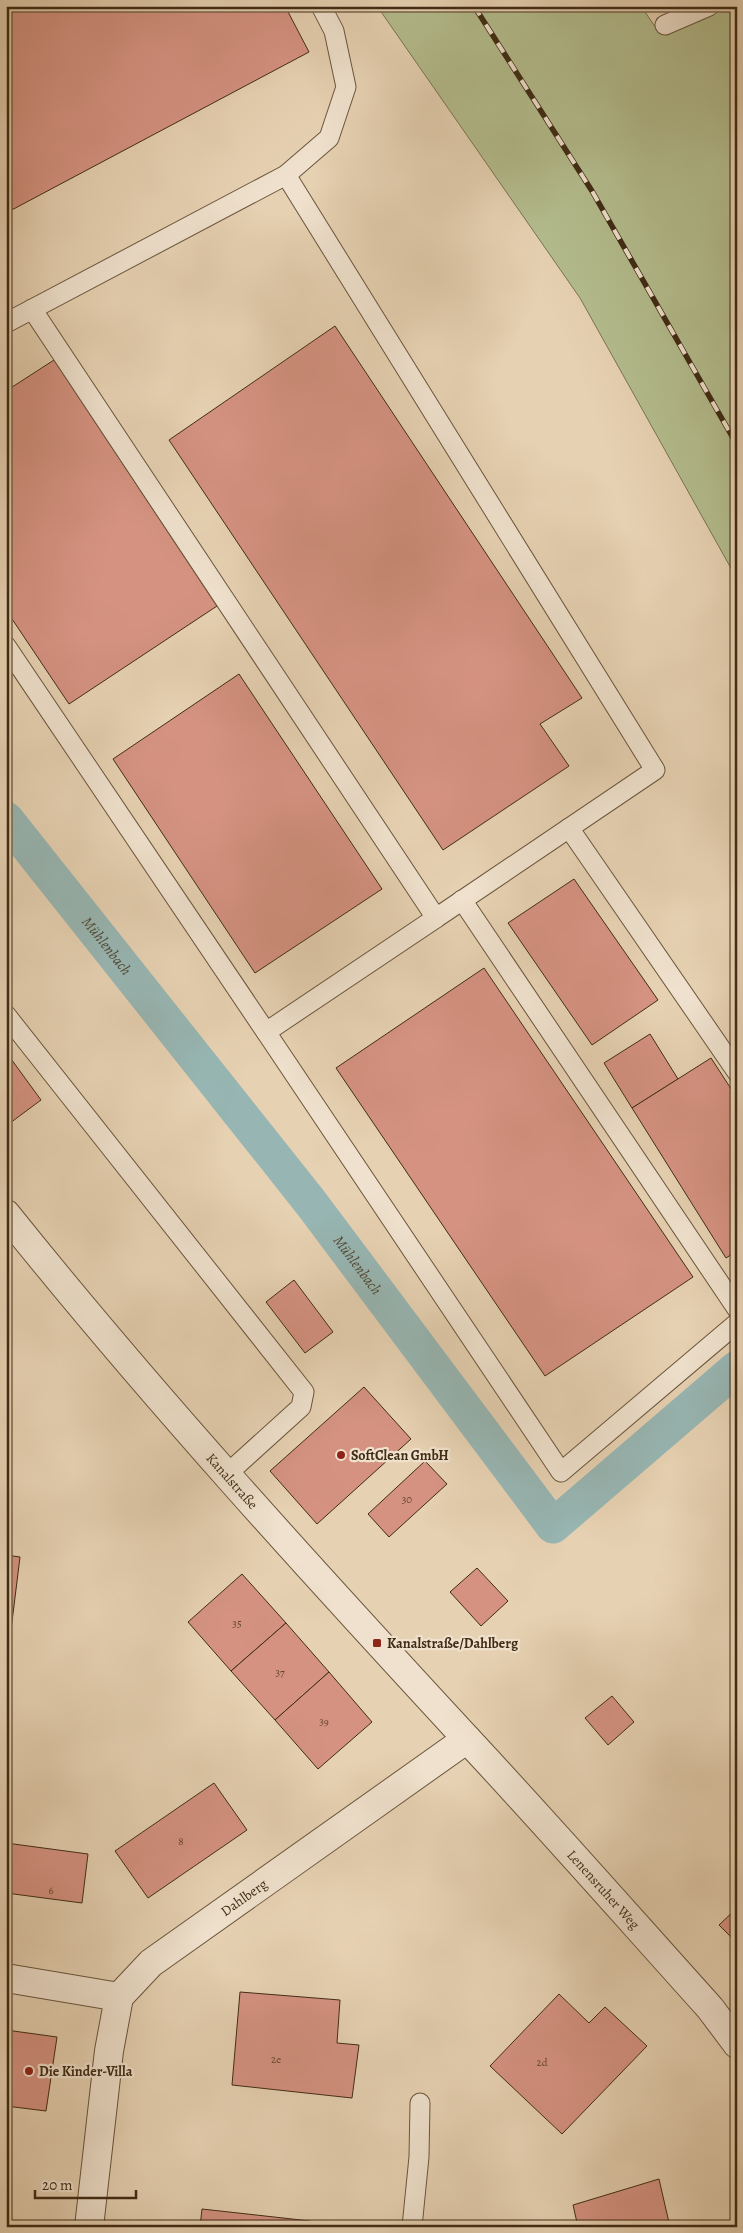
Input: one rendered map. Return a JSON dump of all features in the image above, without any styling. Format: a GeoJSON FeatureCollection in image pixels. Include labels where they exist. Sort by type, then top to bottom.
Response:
{"type":"FeatureCollection","features":[{"type":"Feature","properties":{"kind":"street","name":"Kanalstraße"},"geometry":{"type":"LineString","coordinates":[[6,1214],[113,1345],[377,1643],[467,1739]]}},
{"type":"Feature","properties":{"kind":"street","name":"Dahlberg"},"geometry":{"type":"LineString","coordinates":[[119,1997],[150,1963],[467,1739]]}},
{"type":"Feature","properties":{"kind":"street","name":"Lenensruher Weg"},"geometry":{"type":"LineString","coordinates":[[467,1739],[710,2008],[737,2044]]}},
{"type":"Feature","properties":{"kind":"street"},"geometry":{"type":"LineString","coordinates":[[6,1978],[119,1997],[108,2051],[89,2227]]}},
{"type":"Feature","properties":{"kind":"lane"},"geometry":{"type":"LineString","coordinates":[[6,323],[286,175],[329,138],[346,87],[334,31],[321,6]]}},
{"type":"Feature","properties":{"kind":"lane"},"geometry":{"type":"LineString","coordinates":[[665,25],[710,6]]}},
{"type":"Feature","properties":{"kind":"lane"},"geometry":{"type":"LineString","coordinates":[[266,1032],[655,770],[286,175]]}},
{"type":"Feature","properties":{"kind":"lane"},"geometry":{"type":"LineString","coordinates":[[32,309],[436,918]]}},
{"type":"Feature","properties":{"kind":"lane"},"geometry":{"type":"LineString","coordinates":[[6,646],[561,1472],[737,1323]]}},
{"type":"Feature","properties":{"kind":"lane"},"geometry":{"type":"LineString","coordinates":[[569,828],[737,1072]]}},
{"type":"Feature","properties":{"kind":"lane"},"geometry":{"type":"LineString","coordinates":[[462,900],[737,1310]]}},
{"type":"Feature","properties":{"kind":"lane"},"geometry":{"type":"LineString","coordinates":[[6,1015],[304,1392],[301,1407],[227,1474]]}},
{"type":"Feature","properties":{"kind":"lane"},"geometry":{"type":"LineString","coordinates":[[412,2227],[419,2158],[420,2103]]}},
{"type":"Feature","properties":{"kind":"green space"},"geometry":{"type":"Polygon","coordinates":[[[377,6],[641,6],[656,28],[709,6],[737,6],[737,579],[580,298],[377,6]]]}},
{"type":"Feature","properties":{"kind":"building"},"geometry":{"type":"Polygon","coordinates":[[[6,6],[285,6],[309,52],[6,213],[6,6]]]}},
{"type":"Feature","properties":{"kind":"building"},"geometry":{"type":"Polygon","coordinates":[[[335,326],[582,698],[540,724],[569,766],[443,850],[169,440],[335,326]]]}},
{"type":"Feature","properties":{"kind":"building"},"geometry":{"type":"Polygon","coordinates":[[[54,360],[217,606],[69,704],[6,610],[6,391],[54,360]]]}},
{"type":"Feature","properties":{"kind":"building"},"geometry":{"type":"Polygon","coordinates":[[[239,674],[382,889],[255,973],[113,759],[239,674]]]}},
{"type":"Feature","properties":{"kind":"building"},"geometry":{"type":"Polygon","coordinates":[[[574,879],[658,1000],[592,1045],[508,923],[574,879]]]}},
{"type":"Feature","properties":{"kind":"building"},"geometry":{"type":"Polygon","coordinates":[[[484,968],[693,1277],[545,1376],[336,1068],[484,968]]]}},
{"type":"Feature","properties":{"kind":"building"},"geometry":{"type":"Polygon","coordinates":[[[650,1034],[678,1079],[632,1108],[604,1063],[650,1034]]]}},
{"type":"Feature","properties":{"kind":"building"},"geometry":{"type":"Polygon","coordinates":[[[6,1052],[41,1100],[6,1126],[6,1052]]]}},
{"type":"Feature","properties":{"kind":"building"},"geometry":{"type":"Polygon","coordinates":[[[711,1058],[737,1098],[737,1251],[726,1258],[632,1108],[711,1058]]]}},
{"type":"Feature","properties":{"kind":"building"},"geometry":{"type":"Polygon","coordinates":[[[294,1280],[333,1332],[305,1353],[266,1302],[294,1280]]]}},
{"type":"Feature","properties":{"kind":"building","name":"SoftClean GmbH"},"geometry":{"type":"Polygon","coordinates":[[[364,1387],[411,1439],[317,1524],[270,1471],[364,1387]]]}},
{"type":"Feature","properties":{"kind":"building"},"geometry":{"type":"Polygon","coordinates":[[[425,1461],[447,1484],[389,1537],[368,1514],[425,1461]]]}},
{"type":"Feature","properties":{"kind":"building"},"geometry":{"type":"Polygon","coordinates":[[[6,1555],[20,1557],[10,1638],[6,1637],[6,1555]]]}},
{"type":"Feature","properties":{"kind":"building"},"geometry":{"type":"Polygon","coordinates":[[[477,1568],[508,1601],[481,1626],[450,1592],[477,1568]]]}},
{"type":"Feature","properties":{"kind":"building"},"geometry":{"type":"Polygon","coordinates":[[[242,1574],[286,1623],[231,1671],[188,1622],[242,1574]]]}},
{"type":"Feature","properties":{"kind":"building"},"geometry":{"type":"Polygon","coordinates":[[[286,1623],[329,1672],[275,1720],[231,1671],[286,1623]]]}},
{"type":"Feature","properties":{"kind":"building"},"geometry":{"type":"Polygon","coordinates":[[[329,1672],[372,1722],[318,1769],[275,1720],[329,1672]]]}},
{"type":"Feature","properties":{"kind":"building"},"geometry":{"type":"Polygon","coordinates":[[[612,1696],[634,1722],[608,1745],[585,1718],[612,1696]]]}},
{"type":"Feature","properties":{"kind":"building"},"geometry":{"type":"Polygon","coordinates":[[[214,1783],[247,1830],[148,1898],[115,1851],[214,1783]]]}},
{"type":"Feature","properties":{"kind":"building"},"geometry":{"type":"Polygon","coordinates":[[[6,1843],[88,1854],[82,1903],[6,1893],[6,1843]]]}},
{"type":"Feature","properties":{"kind":"building"},"geometry":{"type":"Polygon","coordinates":[[[737,1908],[737,1943],[719,1925],[737,1908]]]}},
{"type":"Feature","properties":{"kind":"building"},"geometry":{"type":"Polygon","coordinates":[[[240,1992],[340,2000],[337,2043],[359,2045],[352,2098],[232,2085],[240,1992]]]}},
{"type":"Feature","properties":{"kind":"building"},"geometry":{"type":"Polygon","coordinates":[[[559,1994],[589,2023],[605,2007],[647,2046],[562,2134],[490,2066],[559,1994]]]}},
{"type":"Feature","properties":{"kind":"building","name":"Die Kinder-Villa"},"geometry":{"type":"Polygon","coordinates":[[[6,2030],[57,2037],[46,2111],[6,2106],[6,2030]]]}},
{"type":"Feature","properties":{"kind":"building"},"geometry":{"type":"Polygon","coordinates":[[[659,2179],[670,2227],[578,2227],[573,2205],[659,2179]]]}},
{"type":"Feature","properties":{"kind":"building"},"geometry":{"type":"Polygon","coordinates":[[[202,2209],[310,2221],[310,2227],[200,2227],[202,2209]]]}},
{"type":"Feature","properties":{"kind":"waterway","name":"Mühlenbach"},"geometry":{"type":"LineString","coordinates":[[6,819],[311,1203],[553,1526],[737,1368]]}},
{"type":"Feature","properties":{"kind":"railway"},"geometry":{"type":"LineString","coordinates":[[474,6],[592,191],[737,445]]}},
{"type":"Feature","properties":{"kind":"place","name":"SoftClean GmbH"},"geometry":{"type":"Point","coordinates":[341,1455]}},
{"type":"Feature","properties":{"kind":"place","name":"Kanalstraße/Dahlberg"},"geometry":{"type":"Point","coordinates":[377,1643]}},
{"type":"Feature","properties":{"kind":"place","name":"Die Kinder-Villa"},"geometry":{"type":"Point","coordinates":[29,2071]}}]}
